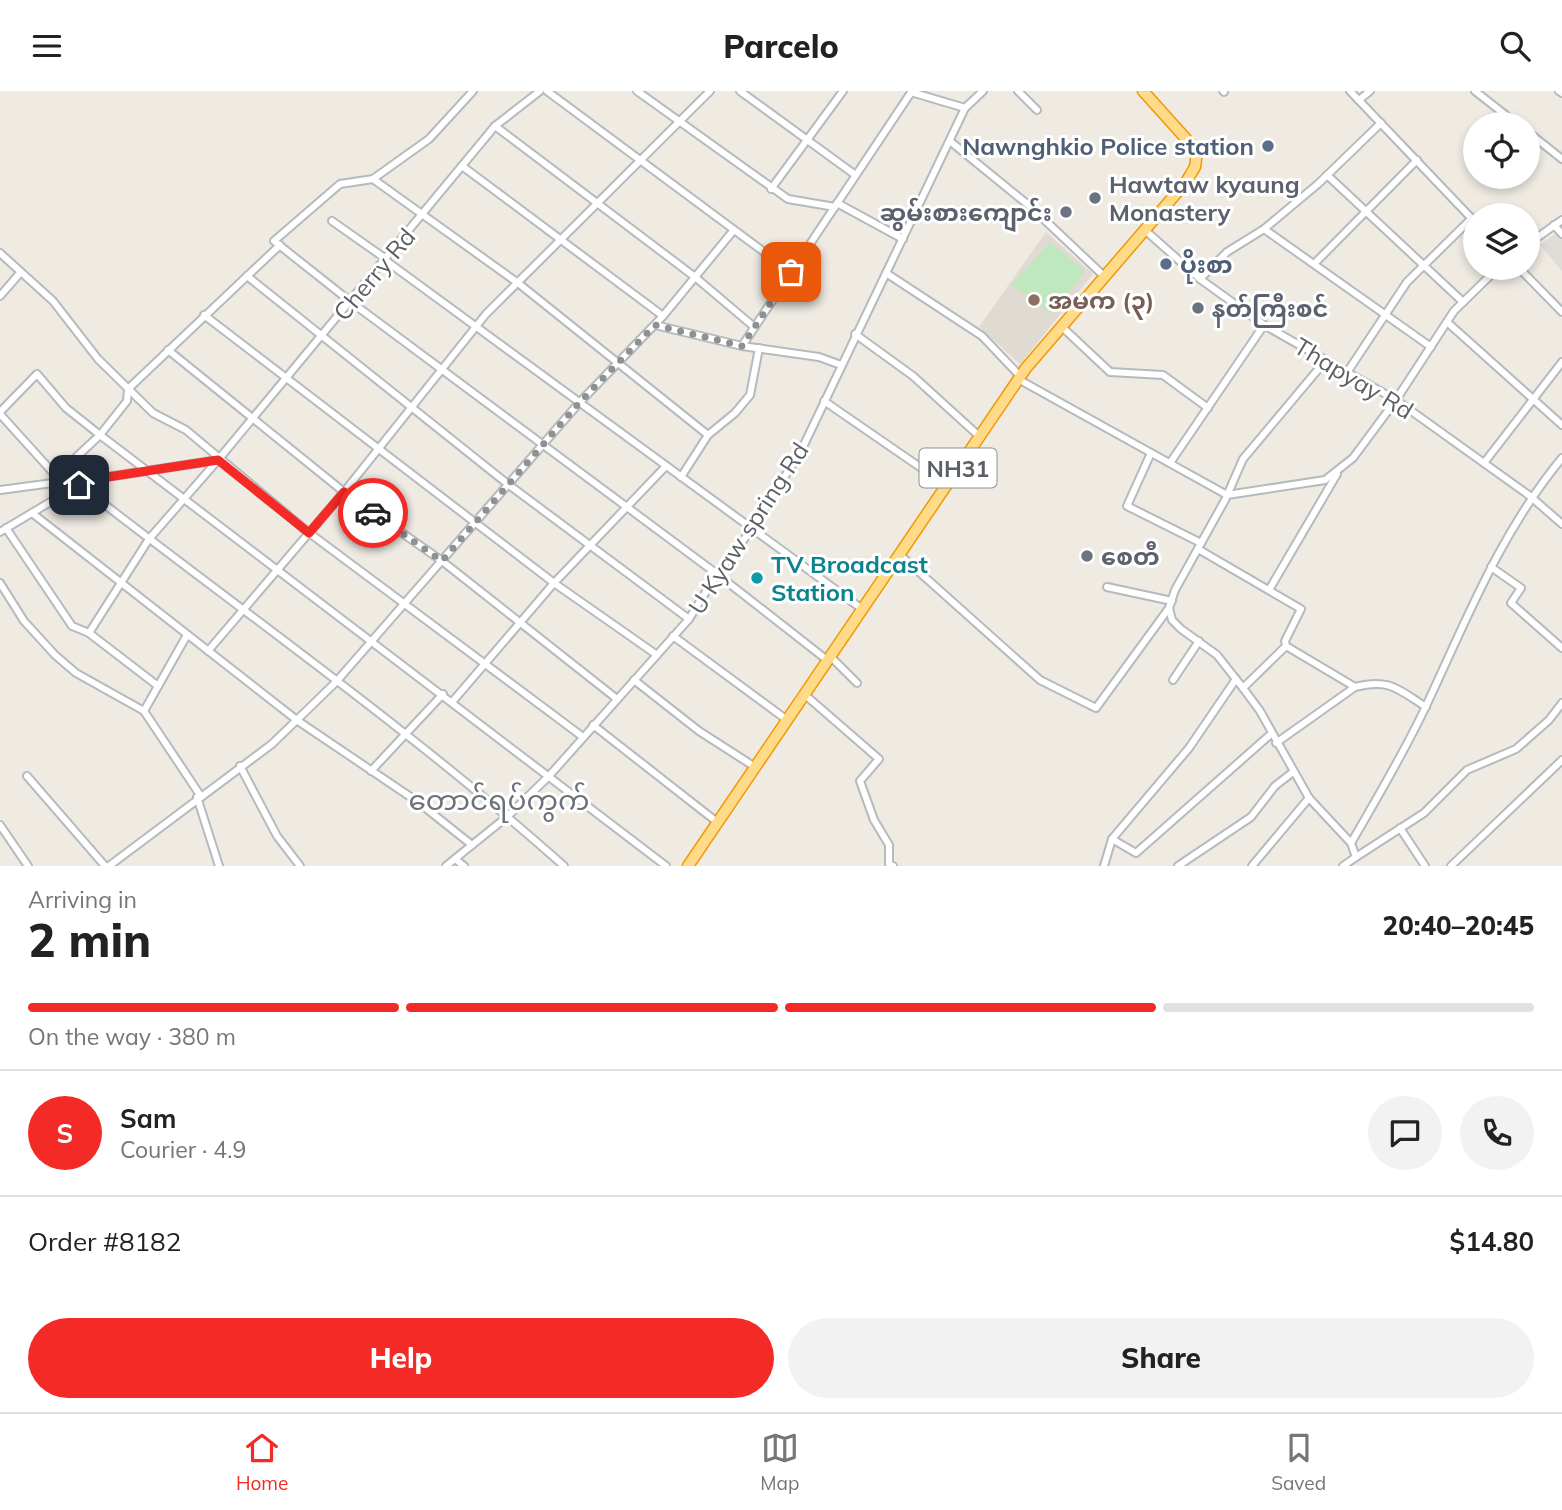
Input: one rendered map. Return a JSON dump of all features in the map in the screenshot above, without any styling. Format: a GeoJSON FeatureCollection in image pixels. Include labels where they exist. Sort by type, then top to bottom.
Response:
{"type":"FeatureCollection","features":[{"type":"Feature","properties":{"kind":"highway","name":"NH31"},"geometry":{"type":"LineString","coordinates":[[688,866],[1019,377],[1146,231],[1195,167],[1198,151],[1143,91]]}},
{"type":"Feature","properties":{"kind":"street"},"geometry":{"type":"LineString","coordinates":[[473,91],[429,139],[373,179],[340,184],[274,240],[441,370],[829,658],[857,683]]}},
{"type":"Feature","properties":{"kind":"street","name":"Cherry Rd"},"geometry":{"type":"LineString","coordinates":[[89,633],[149,539],[254,418],[495,126],[540,91]]}},
{"type":"Feature","properties":{"kind":"street"},"geometry":{"type":"LineString","coordinates":[[547,91],[791,272]]}},
{"type":"Feature","properties":{"kind":"street"},"geometry":{"type":"LineString","coordinates":[[637,91],[788,199],[836,205],[903,239]]}},
{"type":"Feature","properties":{"kind":"street"},"geometry":{"type":"LineString","coordinates":[[208,652],[344,492],[476,327],[710,91]]}},
{"type":"Feature","properties":{"kind":"street"},"geometry":{"type":"LineString","coordinates":[[740,91],[854,174]]}},
{"type":"Feature","properties":{"kind":"street"},"geometry":{"type":"LineString","coordinates":[[771,189],[809,141],[843,91]]}},
{"type":"Feature","properties":{"kind":"street","name":"U Kyaw spring Rd"},"geometry":{"type":"LineString","coordinates":[[446,866],[508,816],[549,776],[689,618],[717,573],[752,529],[802,449],[965,109],[983,91]]}},
{"type":"Feature","properties":{"kind":"street"},"geometry":{"type":"LineString","coordinates":[[1018,91],[1037,110]]}},
{"type":"Feature","properties":{"kind":"street"},"geometry":{"type":"LineString","coordinates":[[1349,91],[1463,208]]}},
{"type":"Feature","properties":{"kind":"street"},"geometry":{"type":"LineString","coordinates":[[1359,100],[1370,91]]}},
{"type":"Feature","properties":{"kind":"street"},"geometry":{"type":"LineString","coordinates":[[1475,91],[1502,112]]}},
{"type":"Feature","properties":{"kind":"street"},"geometry":{"type":"LineString","coordinates":[[742,346],[753,325],[836,205],[854,174],[912,92],[965,109]]}},
{"type":"Feature","properties":{"kind":"street"},"geometry":{"type":"LineString","coordinates":[[1200,279],[1227,252],[1264,229],[1327,175],[1381,123]]}},
{"type":"Feature","properties":{"kind":"street"},"geometry":{"type":"LineString","coordinates":[[495,126],[695,277],[753,325]]}},
{"type":"Feature","properties":{"kind":"street"},"geometry":{"type":"LineString","coordinates":[[951,142],[1032,208],[1106,278]]}},
{"type":"Feature","properties":{"kind":"street"},"geometry":{"type":"LineString","coordinates":[[1540,142],[1562,159]]}},
{"type":"Feature","properties":{"kind":"street"},"geometry":{"type":"LineString","coordinates":[[1314,263],[1417,160]]}},
{"type":"Feature","properties":{"kind":"street"},"geometry":{"type":"LineString","coordinates":[[462,166],[663,316]]}},
{"type":"Feature","properties":{"kind":"street"},"geometry":{"type":"LineString","coordinates":[[1327,175],[1421,266],[1463,302]]}},
{"type":"Feature","properties":{"kind":"street"},"geometry":{"type":"LineString","coordinates":[[373,179],[518,283],[708,435]]}},
{"type":"Feature","properties":{"kind":"street"},"geometry":{"type":"LineString","coordinates":[[1540,235],[1562,220]]}},
{"type":"Feature","properties":{"kind":"street"},"geometry":{"type":"LineString","coordinates":[[332,221],[862,609]]}},
{"type":"Feature","properties":{"kind":"street"},"geometry":{"type":"LineString","coordinates":[[1554,225],[1562,234]]}},
{"type":"Feature","properties":{"kind":"street"},"geometry":{"type":"LineString","coordinates":[[1264,229],[1431,347]]}},
{"type":"Feature","properties":{"kind":"street"},"geometry":{"type":"LineString","coordinates":[[1348,371],[1421,266],[1463,230]]}},
{"type":"Feature","properties":{"kind":"street"},"geometry":{"type":"LineString","coordinates":[[27,776],[107,866],[240,766],[298,721],[336,682],[579,403],[663,316],[733,231]]}},
{"type":"Feature","properties":{"kind":"street","name":"Thapyay Rd"},"geometry":{"type":"LineString","coordinates":[[1146,231],[1200,279],[1264,325],[1396,400],[1530,496],[1562,524]]}},
{"type":"Feature","properties":{"kind":"street"},"geometry":{"type":"LineString","coordinates":[[56,476],[100,435],[127,401],[128,389],[279,246]]}},
{"type":"Feature","properties":{"kind":"street"},"geometry":{"type":"LineString","coordinates":[[0,253],[53,301],[98,359],[153,413],[186,430],[217,462],[583,737]]}},
{"type":"Feature","properties":{"kind":"street"},"geometry":{"type":"LineString","coordinates":[[0,296],[20,273]]}},
{"type":"Feature","properties":{"kind":"street"},"geometry":{"type":"LineString","coordinates":[[886,273],[982,336],[1019,377],[1227,495],[1325,480],[1338,473]]}},
{"type":"Feature","properties":{"kind":"street"},"geometry":{"type":"LineString","coordinates":[[247,276],[509,485],[689,618]]}},
{"type":"Feature","properties":{"kind":"street"},"geometry":{"type":"LineString","coordinates":[[1269,590],[1338,473],[1353,458],[1396,400],[1447,322],[1486,280]]}},
{"type":"Feature","properties":{"kind":"street"},"geometry":{"type":"LineString","coordinates":[[1531,280],[1562,312]]}},
{"type":"Feature","properties":{"kind":"street"},"geometry":{"type":"LineString","coordinates":[[204,315],[554,583],[657,655]]}},
{"type":"Feature","properties":{"kind":"street"},"geometry":{"type":"LineString","coordinates":[[1447,322],[1562,425]]}},
{"type":"Feature","properties":{"kind":"street"},"geometry":{"type":"LineString","coordinates":[[655,325],[742,346],[819,357],[841,365]]}},
{"type":"Feature","properties":{"kind":"street"},"geometry":{"type":"LineString","coordinates":[[1170,463],[1264,325]]}},
{"type":"Feature","properties":{"kind":"street"},"geometry":{"type":"LineString","coordinates":[[1062,327],[1110,372],[1163,375],[1208,408]]}},
{"type":"Feature","properties":{"kind":"street"},"geometry":{"type":"LineString","coordinates":[[855,334],[913,376],[979,436]]}},
{"type":"Feature","properties":{"kind":"street"},"geometry":{"type":"LineString","coordinates":[[681,477],[708,435],[736,413],[750,395],[759,348]]}},
{"type":"Feature","properties":{"kind":"street"},"geometry":{"type":"LineString","coordinates":[[168,350],[344,492],[442,561],[617,699]]}},
{"type":"Feature","properties":{"kind":"street"},"geometry":{"type":"LineString","coordinates":[[900,554],[1040,680],[1096,708],[1171,605],[1243,459],[1326,360]]}},
{"type":"Feature","properties":{"kind":"street"},"geometry":{"type":"LineString","coordinates":[[1484,463],[1509,428],[1535,401],[1562,362]]}},
{"type":"Feature","properties":{"kind":"street"},"geometry":{"type":"LineString","coordinates":[[564,866],[508,816],[336,682],[76,483],[56,476],[0,413],[37,374],[66,408],[100,435],[371,642],[453,701],[666,866]]}},
{"type":"Feature","properties":{"kind":"street"},"geometry":{"type":"LineString","coordinates":[[824,401],[946,485]]}},
{"type":"Feature","properties":{"kind":"street"},"geometry":{"type":"LineString","coordinates":[[1151,453],[1127,506],[1199,546],[1301,609],[1285,641],[1286,646]]}},
{"type":"Feature","properties":{"kind":"street"},"geometry":{"type":"LineString","coordinates":[[1351,843],[1426,707],[1491,567],[1530,496],[1562,458]]}},
{"type":"Feature","properties":{"kind":"street"},"geometry":{"type":"LineString","coordinates":[[0,490],[76,483],[217,462]]}},
{"type":"Feature","properties":{"kind":"street"},"geometry":{"type":"LineString","coordinates":[[453,701],[554,583],[666,466]]}},
{"type":"Feature","properties":{"kind":"street"},"geometry":{"type":"LineString","coordinates":[[76,483],[3,530],[72,626],[89,633],[158,685]]}},
{"type":"Feature","properties":{"kind":"street"},"geometry":{"type":"LineString","coordinates":[[32,513],[298,721],[472,845]]}},
{"type":"Feature","properties":{"kind":"street"},"geometry":{"type":"LineString","coordinates":[[1491,567],[1521,588],[1511,603],[1562,649]]}},
{"type":"Feature","properties":{"kind":"street"},"geometry":{"type":"LineString","coordinates":[[0,583],[23,621],[55,655],[76,673],[144,711],[199,796],[219,866]]}},
{"type":"Feature","properties":{"kind":"street"},"geometry":{"type":"LineString","coordinates":[[1107,587],[1171,605]]}},
{"type":"Feature","properties":{"kind":"street"},"geometry":{"type":"LineString","coordinates":[[1171,605],[1172,620],[1217,655],[1243,688],[1309,799],[1351,843],[1356,856]]}},
{"type":"Feature","properties":{"kind":"street"},"geometry":{"type":"LineString","coordinates":[[144,711],[187,635]]}},
{"type":"Feature","properties":{"kind":"street"},"geometry":{"type":"LineString","coordinates":[[673,636],[787,720]]}},
{"type":"Feature","properties":{"kind":"street"},"geometry":{"type":"LineString","coordinates":[[1173,680],[1199,641]]}},
{"type":"Feature","properties":{"kind":"street"},"geometry":{"type":"LineString","coordinates":[[1286,646],[1355,687]]}},
{"type":"Feature","properties":{"kind":"street"},"geometry":{"type":"LineString","coordinates":[[1243,688],[1286,646]]}},
{"type":"Feature","properties":{"kind":"street"},"geometry":{"type":"LineString","coordinates":[[1104,866],[1112,839],[1189,748],[1236,679]]}},
{"type":"Feature","properties":{"kind":"street"},"geometry":{"type":"LineString","coordinates":[[634,680],[699,731],[755,767]]}},
{"type":"Feature","properties":{"kind":"street"},"geometry":{"type":"LineString","coordinates":[[1276,744],[1355,687],[1382,682],[1426,707]]}},
{"type":"Feature","properties":{"kind":"street"},"geometry":{"type":"LineString","coordinates":[[371,771],[443,694]]}},
{"type":"Feature","properties":{"kind":"street"},"geometry":{"type":"LineString","coordinates":[[804,694],[879,759],[860,781],[874,820],[889,845],[887,855],[893,866]]}},
{"type":"Feature","properties":{"kind":"street"},"geometry":{"type":"LineString","coordinates":[[1343,866],[1424,813],[1467,770],[1516,749],[1549,720],[1562,703]]}},
{"type":"Feature","properties":{"kind":"street"},"geometry":{"type":"LineString","coordinates":[[593,725],[717,822]]}},
{"type":"Feature","properties":{"kind":"street"},"geometry":{"type":"LineString","coordinates":[[1112,839],[1136,853],[1271,734]]}},
{"type":"Feature","properties":{"kind":"street"},"geometry":{"type":"LineString","coordinates":[[1451,866],[1562,760]]}},
{"type":"Feature","properties":{"kind":"street"},"geometry":{"type":"LineString","coordinates":[[240,766],[277,836],[300,866]]}},
{"type":"Feature","properties":{"kind":"street"},"geometry":{"type":"LineString","coordinates":[[1178,866],[1251,817],[1275,786],[1293,772]]}},
{"type":"Feature","properties":{"kind":"street"},"geometry":{"type":"LineString","coordinates":[[1252,866],[1309,799]]}},
{"type":"Feature","properties":{"kind":"street"},"geometry":{"type":"LineString","coordinates":[[0,825],[28,866]]}},
{"type":"Feature","properties":{"kind":"street"},"geometry":{"type":"LineString","coordinates":[[1400,828],[1425,866]]}},
{"type":"Feature","properties":{"kind":"street"},"geometry":{"type":"LineString","coordinates":[[455,859],[464,866]]}},
{"type":"Feature","properties":{"kind":"shaded area","name":"အမက (၃)"},"geometry":{"type":"Polygon","coordinates":[[[1046,232],[1093,274],[1020,364],[979,327],[1046,232]]]}},
{"type":"Feature","properties":{"kind":"shaded area"},"geometry":{"type":"Polygon","coordinates":[[[1556,233],[1562,240],[1562,271],[1540,245],[1556,233]]]}},
{"type":"Feature","properties":{"kind":"green space"},"geometry":{"type":"Polygon","coordinates":[[[1050,242],[1085,271],[1051,314],[1012,285],[1050,242]]]}},
{"type":"Feature","properties":{"kind":"way so far"},"geometry":{"type":"LineString","coordinates":[[373,513],[442,561],[579,403],[655,325],[742,346],[753,325],[791,272]]}},
{"type":"Feature","properties":{"kind":"place","name":"Nawnghkio Police station"},"geometry":{"type":"Point","coordinates":[1268,146]}},
{"type":"Feature","properties":{"kind":"place","name":"Hawtaw kyaung Monastery"},"geometry":{"type":"Point","coordinates":[1095,198]}},
{"type":"Feature","properties":{"kind":"place","name":"ဆွမ်းစားကျောင်း"},"geometry":{"type":"Point","coordinates":[1066,212]}},
{"type":"Feature","properties":{"kind":"place","name":"ပိုးစာ"},"geometry":{"type":"Point","coordinates":[1166,264]}},
{"type":"Feature","properties":{"kind":"place","name":"အမက (၃)"},"geometry":{"type":"Point","coordinates":[1034,300]}},
{"type":"Feature","properties":{"kind":"place","name":"နတ်ကြီးစင်"},"geometry":{"type":"Point","coordinates":[1198,308]}},
{"type":"Feature","properties":{"kind":"place","name":"စေတီ"},"geometry":{"type":"Point","coordinates":[1087,556]}},
{"type":"Feature","properties":{"kind":"place","name":"TV Broadcast Station"},"geometry":{"type":"Point","coordinates":[757,578]}},
{"type":"Feature","properties":{"kind":"district","name":"တောင်ရပ်ကွက်"},"geometry":{"type":"Point","coordinates":[499,799]}},
{"type":"Feature","properties":{"kind":"route"},"geometry":{"type":"LineString","coordinates":[[79,485],[88,480],[218,460],[309,533],[344,492],[373,513]]}}]}
